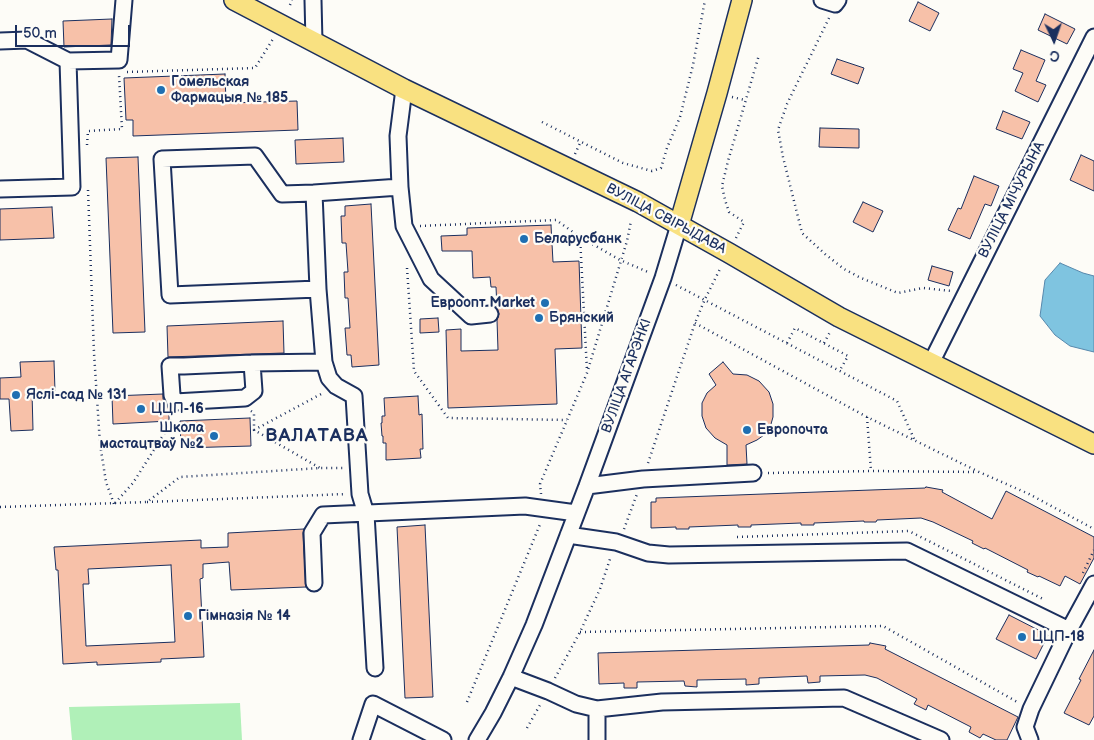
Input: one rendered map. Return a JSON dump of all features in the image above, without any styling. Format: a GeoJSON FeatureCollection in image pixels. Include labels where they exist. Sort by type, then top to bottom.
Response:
{"type":"FeatureCollection","features":[{"type":"Feature","properties":{"kind":"main road","name":"ВУЛІЦА СВІРЫДАВА"},"geometry":{"type":"LineString","coordinates":[[234,0],[404,89],[638,202],[839,317],[1094,444]]}},
{"type":"Feature","properties":{"kind":"main road","name":"ВУЛІЦА АГАРЭНКІ"},"geometry":{"type":"LineString","coordinates":[[679,225],[742,0]]}},
{"type":"Feature","properties":{"kind":"street"},"geometry":{"type":"LineString","coordinates":[[0,41],[27,40],[68,61],[120,60],[124,0]]}},
{"type":"Feature","properties":{"kind":"street"},"geometry":{"type":"LineString","coordinates":[[313,0],[314,42]]}},
{"type":"Feature","properties":{"kind":"street","name":"ВУЛІЦА МІЧУРЫНА"},"geometry":{"type":"LineString","coordinates":[[931,363],[1094,37]]}},
{"type":"Feature","properties":{"kind":"street"},"geometry":{"type":"LineString","coordinates":[[0,189],[72,187],[68,61]]}},
{"type":"Feature","properties":{"kind":"street"},"geometry":{"type":"LineString","coordinates":[[404,89],[398,136],[404,226],[430,279],[471,316],[490,314]]}},
{"type":"Feature","properties":{"kind":"street"},"geometry":{"type":"LineString","coordinates":[[318,289],[170,295],[162,159],[255,156],[282,194],[400,187]]}},
{"type":"Feature","properties":{"kind":"street"},"geometry":{"type":"LineString","coordinates":[[314,193],[318,289],[324,362],[329,378],[336,386],[354,396],[360,494],[366,514],[374,668]]}},
{"type":"Feature","properties":{"kind":"street","name":"ВУЛІЦА АГАРЭНКІ"},"geometry":{"type":"LineString","coordinates":[[477,740],[511,677],[534,625],[663,278],[679,225]]}},
{"type":"Feature","properties":{"kind":"street"},"geometry":{"type":"LineString","coordinates":[[252,363],[254,391],[245,398],[175,402],[172,395],[170,366],[252,363],[324,362]]}},
{"type":"Feature","properties":{"kind":"street"},"geometry":{"type":"LineString","coordinates":[[587,486],[643,479],[753,474]]}},
{"type":"Feature","properties":{"kind":"street"},"geometry":{"type":"LineString","coordinates":[[314,583],[312,533],[323,515],[525,506],[576,513]]}},
{"type":"Feature","properties":{"kind":"street"},"geometry":{"type":"LineString","coordinates":[[568,536],[616,542],[648,553],[669,555],[907,551],[1069,630]]}},
{"type":"Feature","properties":{"kind":"street"},"geometry":{"type":"LineString","coordinates":[[1030,740],[1025,727],[1031,709],[1069,630],[1094,584]]}},
{"type":"Feature","properties":{"kind":"street"},"geometry":{"type":"LineString","coordinates":[[511,677],[576,704],[597,710],[662,702],[844,698],[941,740]]}},
{"type":"Feature","properties":{"kind":"street"},"geometry":{"type":"LineString","coordinates":[[362,740],[373,704],[442,740]]}},
{"type":"Feature","properties":{"kind":"street"},"geometry":{"type":"LineString","coordinates":[[597,710],[597,740]]}},
{"type":"Feature","properties":{"kind":"path"},"geometry":{"type":"LineString","coordinates":[[290,5],[292,0]]}},
{"type":"Feature","properties":{"kind":"path"},"geometry":{"type":"LineString","coordinates":[[542,122],[623,163],[652,171],[661,168],[680,118],[705,0]]}},
{"type":"Feature","properties":{"kind":"path"},"geometry":{"type":"LineString","coordinates":[[832,1],[787,104],[778,130],[802,232],[844,269],[898,293],[923,288],[966,293]]}},
{"type":"Feature","properties":{"kind":"path"},"geometry":{"type":"LineString","coordinates":[[87,148],[88,131],[122,129],[119,73],[255,68],[274,38]]}},
{"type":"Feature","properties":{"kind":"path"},"geometry":{"type":"LineString","coordinates":[[758,55],[722,186],[729,212],[744,222],[718,272],[695,323],[867,417],[979,472],[1029,494],[1094,530]]}},
{"type":"Feature","properties":{"kind":"path"},"geometry":{"type":"LineString","coordinates":[[87,184],[100,444],[106,482],[114,504]]}},
{"type":"Feature","properties":{"kind":"path"},"geometry":{"type":"LineString","coordinates":[[404,226],[556,220],[580,237],[620,260],[663,278],[705,299],[897,401],[915,441]]}},
{"type":"Feature","properties":{"kind":"path"},"geometry":{"type":"LineString","coordinates":[[467,702],[541,523],[540,484],[587,373],[627,241],[631,221]]}},
{"type":"Feature","properties":{"kind":"path"},"geometry":{"type":"LineString","coordinates":[[580,237],[587,373]]}},
{"type":"Feature","properties":{"kind":"path"},"geometry":{"type":"LineString","coordinates":[[407,265],[414,370],[448,418],[567,420]]}},
{"type":"Feature","properties":{"kind":"path"},"geometry":{"type":"LineString","coordinates":[[787,343],[795,328],[848,356],[840,370]]}},
{"type":"Feature","properties":{"kind":"path"},"geometry":{"type":"LineString","coordinates":[[254,430],[336,386]]}},
{"type":"Feature","properties":{"kind":"path"},"geometry":{"type":"LineString","coordinates":[[247,408],[254,413],[254,430]]}},
{"type":"Feature","properties":{"kind":"path"},"geometry":{"type":"LineString","coordinates":[[114,504],[133,483],[170,426],[173,410]]}},
{"type":"Feature","properties":{"kind":"path"},"geometry":{"type":"LineString","coordinates":[[867,417],[870,471]]}},
{"type":"Feature","properties":{"kind":"path"},"geometry":{"type":"LineString","coordinates":[[254,430],[320,468]]}},
{"type":"Feature","properties":{"kind":"path"},"geometry":{"type":"LineString","coordinates":[[147,502],[180,477],[320,468],[359,468]]}},
{"type":"Feature","properties":{"kind":"path"},"geometry":{"type":"LineString","coordinates":[[753,474],[870,471],[979,472]]}},
{"type":"Feature","properties":{"kind":"path"},"geometry":{"type":"LineString","coordinates":[[0,507],[360,494]]}},
{"type":"Feature","properties":{"kind":"path"},"geometry":{"type":"LineString","coordinates":[[580,632],[883,626],[1031,709]]}},
{"type":"Feature","properties":{"kind":"green space"},"geometry":{"type":"Polygon","coordinates":[[[240,703],[242,740],[72,740],[69,707],[240,703]]]}},
{"type":"Feature","properties":{"kind":"water"},"geometry":{"type":"Polygon","coordinates":[[[1060,263],[1094,276],[1094,352],[1070,346],[1055,335],[1040,316],[1045,280],[1060,263]]]}},
{"type":"Feature","properties":{"kind":"building"},"geometry":{"type":"Polygon","coordinates":[[[918,2],[939,13],[930,31],[909,21],[918,2]]]}},
{"type":"Feature","properties":{"kind":"building"},"geometry":{"type":"Polygon","coordinates":[[[1045,14],[1075,29],[1067,44],[1038,30],[1045,14]]]}},
{"type":"Feature","properties":{"kind":"building"},"geometry":{"type":"Polygon","coordinates":[[[112,19],[111,45],[64,47],[63,21],[112,19]]]}},
{"type":"Feature","properties":{"kind":"building"},"geometry":{"type":"Polygon","coordinates":[[[1021,50],[1045,60],[1036,81],[1046,85],[1038,102],[1015,91],[1023,73],[1013,69],[1021,50]]]}},
{"type":"Feature","properties":{"kind":"building"},"geometry":{"type":"Polygon","coordinates":[[[837,59],[864,68],[858,84],[831,74],[837,59]]]}},
{"type":"Feature","properties":{"kind":"building"},"geometry":{"type":"Polygon","coordinates":[[[225,74],[226,103],[297,101],[298,130],[133,136],[133,120],[126,120],[124,78],[225,74]]]}},
{"type":"Feature","properties":{"kind":"building"},"geometry":{"type":"Polygon","coordinates":[[[1003,111],[1030,122],[1022,139],[996,129],[1003,111]]]}},
{"type":"Feature","properties":{"kind":"building"},"geometry":{"type":"Polygon","coordinates":[[[820,128],[859,129],[859,148],[819,147],[820,128]]]}},
{"type":"Feature","properties":{"kind":"building"},"geometry":{"type":"Polygon","coordinates":[[[343,138],[344,162],[296,164],[295,140],[343,138]]]}},
{"type":"Feature","properties":{"kind":"building"},"geometry":{"type":"Polygon","coordinates":[[[1081,155],[1094,161],[1094,191],[1070,180],[1081,155]]]}},
{"type":"Feature","properties":{"kind":"building"},"geometry":{"type":"Polygon","coordinates":[[[138,157],[145,332],[113,333],[106,158],[138,157]]]}},
{"type":"Feature","properties":{"kind":"building"},"geometry":{"type":"Polygon","coordinates":[[[974,176],[999,186],[991,206],[985,204],[970,239],[948,230],[958,208],[961,209],[974,176]]]}},
{"type":"Feature","properties":{"kind":"building"},"geometry":{"type":"Polygon","coordinates":[[[863,202],[883,211],[873,232],[853,222],[863,202]]]}},
{"type":"Feature","properties":{"kind":"building"},"geometry":{"type":"Polygon","coordinates":[[[371,204],[379,365],[352,367],[351,355],[347,355],[345,328],[350,328],[348,298],[345,298],[344,272],[348,272],[346,243],[342,243],[341,216],[345,216],[345,206],[371,204]]]}},
{"type":"Feature","properties":{"kind":"building"},"geometry":{"type":"Polygon","coordinates":[[[52,207],[54,238],[0,240],[0,209],[52,207]]]}},
{"type":"Feature","properties":{"kind":"building","name":"Брянский"},"geometry":{"type":"Polygon","coordinates":[[[551,225],[553,262],[579,261],[582,348],[555,349],[557,404],[448,408],[446,330],[461,329],[461,351],[498,350],[497,320],[499,314],[496,287],[491,287],[490,277],[473,278],[472,251],[442,251],[441,236],[467,235],[467,228],[551,225]]]}},
{"type":"Feature","properties":{"kind":"building"},"geometry":{"type":"Polygon","coordinates":[[[932,266],[953,272],[949,286],[928,280],[932,266]]]}},
{"type":"Feature","properties":{"kind":"building"},"geometry":{"type":"Polygon","coordinates":[[[438,318],[439,332],[420,333],[420,319],[438,318]]]}},
{"type":"Feature","properties":{"kind":"building"},"geometry":{"type":"Polygon","coordinates":[[[283,321],[284,353],[168,357],[167,326],[283,321]]]}},
{"type":"Feature","properties":{"kind":"building","name":"Яслі-сад № 131"},"geometry":{"type":"Polygon","coordinates":[[[54,361],[55,391],[32,392],[33,430],[11,431],[9,399],[0,399],[0,378],[21,377],[20,362],[54,361]]]}},
{"type":"Feature","properties":{"kind":"building"},"geometry":{"type":"Polygon","coordinates":[[[723,362],[733,374],[747,375],[759,381],[769,392],[773,404],[771,424],[764,435],[746,445],[747,464],[727,465],[727,445],[715,438],[706,428],[702,416],[702,403],[707,393],[716,385],[709,374],[723,362]]]}},
{"type":"Feature","properties":{"kind":"building","name":"ЦЦП-16"},"geometry":{"type":"Polygon","coordinates":[[[163,394],[163,399],[169,408],[169,421],[113,424],[112,396],[163,394]]]}},
{"type":"Feature","properties":{"kind":"building"},"geometry":{"type":"Polygon","coordinates":[[[418,396],[419,415],[422,414],[423,449],[420,449],[421,458],[386,460],[386,443],[383,443],[381,423],[382,416],[385,416],[384,398],[418,396]]]}},
{"type":"Feature","properties":{"kind":"building"},"geometry":{"type":"Polygon","coordinates":[[[250,418],[251,446],[181,448],[180,421],[250,418]]]}},
{"type":"Feature","properties":{"kind":"building"},"geometry":{"type":"Polygon","coordinates":[[[926,487],[943,490],[942,492],[992,519],[1006,491],[1094,537],[1094,558],[1080,584],[1065,576],[1060,586],[1027,572],[1028,570],[972,543],[973,541],[921,518],[877,520],[876,522],[814,523],[814,525],[801,525],[801,523],[751,525],[751,527],[738,527],[738,525],[689,527],[689,529],[676,529],[676,527],[651,528],[651,502],[656,502],[656,498],[926,487]]]}},
{"type":"Feature","properties":{"kind":"building"},"geometry":{"type":"Polygon","coordinates":[[[425,525],[433,697],[405,698],[397,527],[425,525]]]}},
{"type":"Feature","properties":{"kind":"building","name":"Гімназія № 14"},"geometry":{"type":"Polygon","coordinates":[[[304,529],[306,587],[231,590],[229,562],[203,564],[203,578],[200,579],[204,657],[161,659],[161,662],[97,665],[97,662],[63,664],[58,570],[56,570],[54,547],[201,540],[201,548],[228,547],[228,533],[304,529]],[[171,565],[88,569],[89,584],[83,584],[86,646],[175,642],[171,565]]]}},
{"type":"Feature","properties":{"kind":"building","name":"ЦЦП-18"},"geometry":{"type":"Polygon","coordinates":[[[1009,615],[1048,635],[1036,659],[996,639],[1009,615]]]}},
{"type":"Feature","properties":{"kind":"building"},"geometry":{"type":"Polygon","coordinates":[[[870,643],[886,646],[885,649],[1018,717],[1007,740],[996,740],[983,734],[980,738],[969,732],[971,727],[928,705],[926,710],[914,704],[917,699],[877,678],[865,675],[820,676],[820,682],[808,683],[807,676],[759,678],[759,684],[746,685],[746,679],[697,680],[697,687],[685,686],[684,681],[637,682],[637,688],[624,688],[624,683],[599,684],[598,653],[869,645],[870,643]]]}},
{"type":"Feature","properties":{"kind":"building"},"geometry":{"type":"Polygon","coordinates":[[[1094,650],[1094,716],[1089,725],[1064,713],[1094,650]]]}},
{"type":"Feature","properties":{"kind":"place","name":"Гомельская Фармацыя № 185"},"geometry":{"type":"Point","coordinates":[161,90]}},
{"type":"Feature","properties":{"kind":"place","name":"Беларусбанк"},"geometry":{"type":"Point","coordinates":[524,239]}},
{"type":"Feature","properties":{"kind":"place","name":"Евроопт Market"},"geometry":{"type":"Point","coordinates":[545,303]}},
{"type":"Feature","properties":{"kind":"place","name":"Брянский"},"geometry":{"type":"Point","coordinates":[539,318]}},
{"type":"Feature","properties":{"kind":"place","name":"Яслі-сад № 131"},"geometry":{"type":"Point","coordinates":[16,395]}},
{"type":"Feature","properties":{"kind":"place","name":"ЦЦП-16"},"geometry":{"type":"Point","coordinates":[141,409]}},
{"type":"Feature","properties":{"kind":"place","name":"Европочта"},"geometry":{"type":"Point","coordinates":[747,430]}},
{"type":"Feature","properties":{"kind":"place","name":"Школа мастацтваў №2"},"geometry":{"type":"Point","coordinates":[214,436]}},
{"type":"Feature","properties":{"kind":"place","name":"Гімназія № 14"},"geometry":{"type":"Point","coordinates":[188,616]}},
{"type":"Feature","properties":{"kind":"place","name":"ЦЦП-18"},"geometry":{"type":"Point","coordinates":[1022,637]}},
{"type":"Feature","properties":{"kind":"district","name":"ВАЛАТАВА"},"geometry":{"type":"Point","coordinates":[317,436]}}]}
